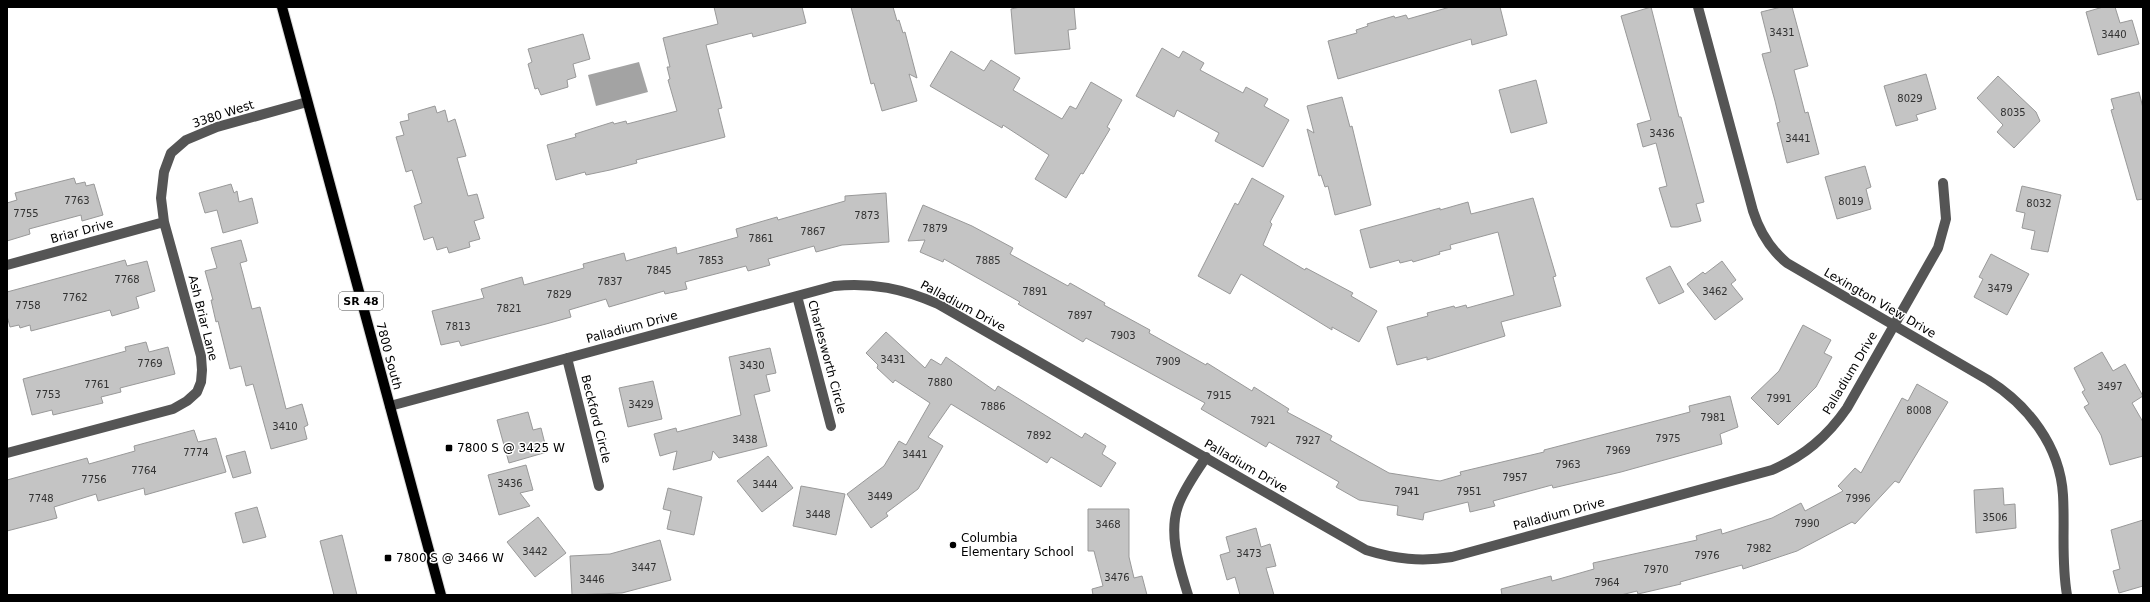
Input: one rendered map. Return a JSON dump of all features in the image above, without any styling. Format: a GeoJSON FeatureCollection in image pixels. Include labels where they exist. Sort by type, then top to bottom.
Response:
{"type":"FeatureCollection","features":[{"type":"Feature","properties":{"kind":"main road","name":"7800 South"},"geometry":{"type":"LineString","coordinates":[[282,7],[306,102],[441,595]]}},
{"type":"Feature","properties":{"kind":"street","name":"Lexington View Drive"},"geometry":{"type":"LineString","coordinates":[[1698,7],[1753,211],[1762,235],[1777,255],[1787,264],[2006,391],[2022,405],[2036,422],[2056,460],[2061,482],[2064,510],[2063,569],[2067,595]]}},
{"type":"Feature","properties":{"kind":"street","name":"3380 West"},"geometry":{"type":"LineString","coordinates":[[164,172],[171,153],[186,140],[217,127],[306,102]]}},
{"type":"Feature","properties":{"kind":"street","name":"Ash Briar Lane"},"geometry":{"type":"LineString","coordinates":[[7,453],[173,409],[187,401],[196,392],[201,382],[201,356],[164,222],[161,198],[164,172]]}},
{"type":"Feature","properties":{"kind":"street","name":"Palladium Drive"},"geometry":{"type":"LineString","coordinates":[[390,406],[834,286],[855,284],[890,287],[918,295],[938,304],[1366,550],[1405,559],[1420,560],[1452,557],[1760,474],[1790,462],[1806,452],[1835,425],[1847,408],[1938,248],[1946,219],[1943,183]]}},
{"type":"Feature","properties":{"kind":"street","name":"Briar Drive"},"geometry":{"type":"LineString","coordinates":[[7,265],[164,222]]}},
{"type":"Feature","properties":{"kind":"street","name":"Charlesworth Circle"},"geometry":{"type":"LineString","coordinates":[[797,296],[831,426]]}},
{"type":"Feature","properties":{"kind":"street","name":"Beckford Circle"},"geometry":{"type":"LineString","coordinates":[[567,358],[599,486]]}},
{"type":"Feature","properties":{"kind":"street"},"geometry":{"type":"LineString","coordinates":[[1188,595],[1177,554],[1176,512],[1181,499],[1206,457]]}},
{"type":"Feature","properties":{"kind":"shaded area"},"geometry":{"type":"Polygon","coordinates":[[[639,62],[648,92],[596,106],[588,75],[639,62]]]}},
{"type":"Feature","properties":{"kind":"building"},"geometry":{"type":"Polygon","coordinates":[[[714,7],[802,7],[806,23],[753,37],[752,33],[706,45],[722,108],[718,109],[725,137],[636,160],[637,163],[610,170],[586,175],[585,172],[556,180],[547,145],[576,137],[575,134],[613,122],[614,124],[626,121],[627,124],[677,111],[668,80],[670,79],[667,67],[670,67],[663,38],[718,24],[714,7]]]}},
{"type":"Feature","properties":{"kind":"building"},"geometry":{"type":"Polygon","coordinates":[[[851,7],[893,7],[897,21],[899,20],[903,33],[905,32],[917,78],[909,74],[917,101],[882,111],[874,83],[871,84],[851,7]]]}},
{"type":"Feature","properties":{"kind":"building"},"geometry":{"type":"Polygon","coordinates":[[[1020,7],[1074,7],[1076,29],[1068,30],[1070,49],[1015,54],[1011,9],[1020,7]]]}},
{"type":"Feature","properties":{"kind":"building"},"geometry":{"type":"Polygon","coordinates":[[[1450,7],[1500,7],[1507,35],[1472,45],[1471,39],[1338,79],[1328,41],[1357,33],[1356,30],[1368,26],[1367,24],[1394,16],[1395,18],[1406,15],[1408,19],[1450,7]]]}},
{"type":"Feature","properties":{"kind":"building"},"geometry":{"type":"Polygon","coordinates":[[[1651,7],[1679,117],[1681,117],[1704,202],[1696,204],[1701,221],[1678,227],[1671,227],[1659,188],[1667,186],[1656,143],[1643,147],[1637,124],[1651,120],[1621,16],[1651,7]]]}},
{"type":"Feature","properties":{"kind":"building"},"geometry":{"type":"Polygon","coordinates":[[[1781,7],[1792,7],[1808,66],[1794,70],[1805,113],[1808,112],[1819,154],[1787,163],[1777,123],[1780,122],[1762,54],[1771,52],[1761,12],[1781,7]]]}},
{"type":"Feature","properties":{"kind":"building"},"geometry":{"type":"Polygon","coordinates":[[[2103,7],[2115,7],[2120,23],[2132,20],[2139,44],[2098,55],[2086,12],[2103,7]]]}},
{"type":"Feature","properties":{"kind":"building"},"geometry":{"type":"Polygon","coordinates":[[[583,34],[590,59],[573,64],[576,77],[567,80],[568,87],[541,95],[538,88],[535,89],[528,64],[532,62],[528,49],[583,34]]]}},
{"type":"Feature","properties":{"kind":"building"},"geometry":{"type":"Polygon","coordinates":[[[1162,48],[1179,58],[1183,51],[1204,63],[1200,70],[1243,93],[1246,87],[1268,99],[1264,106],[1289,120],[1263,167],[1215,141],[1219,133],[1177,110],[1174,117],[1136,96],[1162,48]]]}},
{"type":"Feature","properties":{"kind":"building"},"geometry":{"type":"Polygon","coordinates":[[[951,51],[984,71],[991,60],[1020,78],[1013,90],[1062,119],[1070,106],[1076,109],[1091,82],[1122,100],[1107,127],[1110,129],[1083,174],[1081,173],[1066,198],[1035,179],[1049,155],[1003,125],[1002,128],[930,86],[951,51]]]}},
{"type":"Feature","properties":{"kind":"building"},"geometry":{"type":"Polygon","coordinates":[[[1926,74],[1936,109],[1916,115],[1918,120],[1896,126],[1884,86],[1926,74]]]}},
{"type":"Feature","properties":{"kind":"building"},"geometry":{"type":"Polygon","coordinates":[[[1998,76],[2036,112],[2040,121],[2014,148],[1997,132],[2003,125],[1977,98],[1998,76]]]}},
{"type":"Feature","properties":{"kind":"building"},"geometry":{"type":"Polygon","coordinates":[[[1536,80],[1547,123],[1511,133],[1499,90],[1536,80]]]}},
{"type":"Feature","properties":{"kind":"building"},"geometry":{"type":"Polygon","coordinates":[[[2139,92],[2143,108],[2143,199],[2137,200],[2111,110],[2114,109],[2111,99],[2139,92]]]}},
{"type":"Feature","properties":{"kind":"building"},"geometry":{"type":"Polygon","coordinates":[[[1342,97],[1350,127],[1352,126],[1371,205],[1335,215],[1328,186],[1325,187],[1321,175],[1319,176],[1307,129],[1314,133],[1307,106],[1342,97]]]}},
{"type":"Feature","properties":{"kind":"building"},"geometry":{"type":"Polygon","coordinates":[[[435,106],[437,113],[445,110],[448,122],[455,119],[466,156],[457,158],[468,196],[477,194],[484,218],[474,221],[480,239],[469,242],[470,247],[449,253],[447,247],[437,250],[433,237],[424,240],[414,206],[422,203],[412,170],[406,172],[396,137],[404,135],[400,122],[409,120],[408,114],[435,106]]]}},
{"type":"Feature","properties":{"kind":"building"},"geometry":{"type":"Polygon","coordinates":[[[1865,166],[1871,187],[1866,189],[1871,209],[1837,219],[1825,177],[1865,166]]]}},
{"type":"Feature","properties":{"kind":"building"},"geometry":{"type":"Polygon","coordinates":[[[74,178],[76,184],[85,182],[86,186],[94,184],[103,215],[82,221],[81,215],[29,229],[30,234],[7,241],[7,203],[17,200],[15,193],[74,178]]]}},
{"type":"Feature","properties":{"kind":"building"},"geometry":{"type":"Polygon","coordinates":[[[1252,178],[1284,196],[1270,222],[1272,224],[1263,245],[1305,270],[1306,268],[1353,293],[1351,296],[1377,311],[1359,342],[1332,327],[1332,330],[1241,274],[1230,294],[1198,276],[1235,203],[1238,205],[1252,178]]]}},
{"type":"Feature","properties":{"kind":"building"},"geometry":{"type":"Polygon","coordinates":[[[231,184],[234,193],[237,191],[239,202],[252,198],[258,223],[223,233],[217,210],[205,213],[199,193],[231,184]]]}},
{"type":"Feature","properties":{"kind":"building"},"geometry":{"type":"Polygon","coordinates":[[[2022,186],[2061,195],[2048,252],[2031,249],[2035,231],[2022,228],[2025,213],[2016,211],[2022,186]]]}},
{"type":"Feature","properties":{"kind":"building"},"geometry":{"type":"Polygon","coordinates":[[[886,193],[889,242],[842,245],[816,252],[814,246],[768,259],[770,265],[748,271],[746,266],[685,282],[687,289],[665,294],[664,291],[609,307],[606,299],[569,310],[571,317],[546,324],[461,346],[459,341],[441,345],[432,311],[484,298],[481,289],[522,277],[524,285],[584,268],[583,264],[624,253],[626,261],[676,247],[677,254],[738,237],[736,229],[777,217],[778,220],[845,201],[845,196],[886,193]]]}},
{"type":"Feature","properties":{"kind":"building"},"geometry":{"type":"Polygon","coordinates":[[[1533,198],[1556,276],[1553,277],[1561,306],[1501,322],[1505,336],[1427,360],[1427,357],[1397,365],[1387,327],[1428,316],[1427,313],[1454,306],[1455,308],[1466,305],[1467,308],[1514,295],[1498,232],[1450,245],[1451,249],[1413,262],[1412,260],[1400,263],[1399,260],[1370,268],[1360,230],[1440,208],[1440,210],[1468,202],[1471,214],[1533,198]]]}},
{"type":"Feature","properties":{"kind":"building"},"geometry":{"type":"Polygon","coordinates":[[[923,205],[972,226],[1013,248],[1010,254],[1068,286],[1070,283],[1105,303],[1104,305],[1150,330],[1149,333],[1206,365],[1207,363],[1252,391],[1254,387],[1289,409],[1287,412],[1332,436],[1330,440],[1389,473],[1440,481],[1461,475],[1460,472],[1544,452],[1544,450],[1690,412],[1689,406],[1730,396],[1738,427],[1720,434],[1722,444],[1621,472],[1553,488],[1552,485],[1493,501],[1495,506],[1470,512],[1468,502],[1424,513],[1423,520],[1397,515],[1398,506],[1359,500],[1336,487],[1339,482],[1269,442],[1266,447],[1201,409],[1205,403],[1086,338],[1083,342],[1018,304],[1020,302],[944,259],[943,262],[920,252],[925,240],[908,241],[923,205]]]}},
{"type":"Feature","properties":{"kind":"building"},"geometry":{"type":"Polygon","coordinates":[[[241,240],[247,261],[240,263],[252,309],[260,307],[286,409],[302,404],[308,425],[304,427],[307,439],[271,449],[253,384],[246,386],[241,366],[230,369],[218,321],[216,322],[211,300],[213,300],[205,271],[217,268],[211,248],[241,240]]]}},
{"type":"Feature","properties":{"kind":"building"},"geometry":{"type":"Polygon","coordinates":[[[1991,254],[2029,274],[2007,315],[1974,297],[1983,279],[1979,277],[1991,254]]]}},
{"type":"Feature","properties":{"kind":"building"},"geometry":{"type":"Polygon","coordinates":[[[125,260],[127,266],[147,261],[155,291],[136,297],[139,308],[112,316],[110,310],[31,331],[30,325],[20,328],[19,325],[10,327],[7,316],[7,292],[125,260]]]}},
{"type":"Feature","properties":{"kind":"building"},"geometry":{"type":"Polygon","coordinates":[[[1722,261],[1736,280],[1731,284],[1743,299],[1715,320],[1687,284],[1703,272],[1705,274],[1722,261]]]}},
{"type":"Feature","properties":{"kind":"building"},"geometry":{"type":"Polygon","coordinates":[[[1670,266],[1684,292],[1659,304],[1646,278],[1670,266]]]}},
{"type":"Feature","properties":{"kind":"building"},"geometry":{"type":"Polygon","coordinates":[[[1803,325],[1831,340],[1824,353],[1832,357],[1816,387],[1778,425],[1751,398],[1779,371],[1803,325]]]}},
{"type":"Feature","properties":{"kind":"building"},"geometry":{"type":"Polygon","coordinates":[[[886,332],[925,368],[931,359],[941,365],[946,357],[995,391],[998,386],[1082,438],[1085,433],[1106,446],[1102,454],[1116,463],[1101,487],[1051,457],[1047,463],[951,404],[928,437],[943,446],[918,489],[886,513],[888,516],[871,528],[847,494],[884,466],[899,441],[906,445],[930,403],[895,380],[893,383],[877,368],[878,365],[866,353],[886,332]]]}},
{"type":"Feature","properties":{"kind":"building"},"geometry":{"type":"Polygon","coordinates":[[[146,342],[149,352],[168,347],[175,374],[120,388],[121,392],[101,397],[103,403],[53,415],[52,410],[32,415],[23,379],[126,351],[125,347],[146,342]]]}},
{"type":"Feature","properties":{"kind":"building"},"geometry":{"type":"Polygon","coordinates":[[[770,348],[776,373],[766,375],[770,391],[754,395],[767,446],[719,458],[713,451],[711,460],[673,470],[677,451],[660,456],[654,434],[676,428],[677,432],[741,415],[729,357],[770,348]]]}},
{"type":"Feature","properties":{"kind":"building"},"geometry":{"type":"Polygon","coordinates":[[[2102,352],[2113,371],[2125,364],[2143,396],[2132,403],[2143,422],[2143,456],[2110,465],[2101,435],[2084,407],[2089,404],[2082,392],[2085,390],[2074,368],[2102,352]]]}},
{"type":"Feature","properties":{"kind":"building"},"geometry":{"type":"Polygon","coordinates":[[[653,381],[662,419],[628,427],[619,388],[653,381]]]}},
{"type":"Feature","properties":{"kind":"building"},"geometry":{"type":"Polygon","coordinates":[[[1917,384],[1948,402],[1899,483],[1895,481],[1855,524],[1852,522],[1797,551],[1743,569],[1742,565],[1680,582],[1681,584],[1638,594],[1637,591],[1621,595],[1502,595],[1501,589],[1551,576],[1552,581],[1594,569],[1593,563],[1697,540],[1696,536],[1721,529],[1722,534],[1772,518],[1801,503],[1805,511],[1843,491],[1838,486],[1855,468],[1861,473],[1902,398],[1908,401],[1917,384]]]}},
{"type":"Feature","properties":{"kind":"building"},"geometry":{"type":"Polygon","coordinates":[[[528,412],[533,430],[541,428],[547,452],[509,463],[497,420],[528,412]]]}},
{"type":"Feature","properties":{"kind":"building"},"geometry":{"type":"Polygon","coordinates":[[[194,430],[198,442],[216,438],[226,472],[145,495],[144,488],[98,501],[96,494],[54,507],[57,518],[7,531],[7,480],[87,458],[89,464],[135,451],[134,446],[194,430]]]}},
{"type":"Feature","properties":{"kind":"building"},"geometry":{"type":"Polygon","coordinates":[[[245,451],[251,473],[233,478],[226,456],[245,451]]]}},
{"type":"Feature","properties":{"kind":"building"},"geometry":{"type":"Polygon","coordinates":[[[768,456],[793,488],[762,512],[737,481],[768,456]]]}},
{"type":"Feature","properties":{"kind":"building"},"geometry":{"type":"Polygon","coordinates":[[[526,465],[533,490],[520,493],[530,506],[499,515],[488,475],[526,465]]]}},
{"type":"Feature","properties":{"kind":"building"},"geometry":{"type":"Polygon","coordinates":[[[801,486],[845,494],[836,535],[793,526],[801,486]]]}},
{"type":"Feature","properties":{"kind":"building"},"geometry":{"type":"Polygon","coordinates":[[[668,488],[702,497],[694,535],[667,529],[671,511],[663,509],[668,488]]]}},
{"type":"Feature","properties":{"kind":"building"},"geometry":{"type":"Polygon","coordinates":[[[2003,488],[2004,505],[2015,504],[2016,528],[1976,533],[1974,490],[2003,488]]]}},
{"type":"Feature","properties":{"kind":"building"},"geometry":{"type":"Polygon","coordinates":[[[257,507],[266,537],[243,543],[235,513],[257,507]]]}},
{"type":"Feature","properties":{"kind":"building"},"geometry":{"type":"Polygon","coordinates":[[[1088,509],[1129,509],[1129,557],[1134,578],[1142,576],[1147,595],[1093,595],[1092,589],[1103,586],[1094,551],[1088,551],[1088,509]]]}},
{"type":"Feature","properties":{"kind":"building"},"geometry":{"type":"Polygon","coordinates":[[[538,517],[566,553],[535,577],[507,542],[538,517]]]}},
{"type":"Feature","properties":{"kind":"building"},"geometry":{"type":"Polygon","coordinates":[[[2143,520],[2143,586],[2119,593],[2113,571],[2120,569],[2111,530],[2143,520]]]}},
{"type":"Feature","properties":{"kind":"building"},"geometry":{"type":"Polygon","coordinates":[[[1256,528],[1261,547],[1270,544],[1276,566],[1266,568],[1274,595],[1240,595],[1235,577],[1227,580],[1220,555],[1230,552],[1226,537],[1256,528]]]}},
{"type":"Feature","properties":{"kind":"building"},"geometry":{"type":"Polygon","coordinates":[[[342,535],[357,595],[334,595],[320,541],[342,535]]]}},
{"type":"Feature","properties":{"kind":"building"},"geometry":{"type":"Polygon","coordinates":[[[660,540],[671,580],[622,593],[572,595],[570,556],[610,554],[660,540]]]}},
{"type":"Feature","properties":{"kind":"place","name":"7800 S @ 3425 W"},"geometry":{"type":"Point","coordinates":[449,448]}},
{"type":"Feature","properties":{"kind":"place","name":"Columbia Elementary School"},"geometry":{"type":"Point","coordinates":[953,545]}},
{"type":"Feature","properties":{"kind":"place","name":"7800 S @ 3466 W"},"geometry":{"type":"Point","coordinates":[388,558]}}]}
